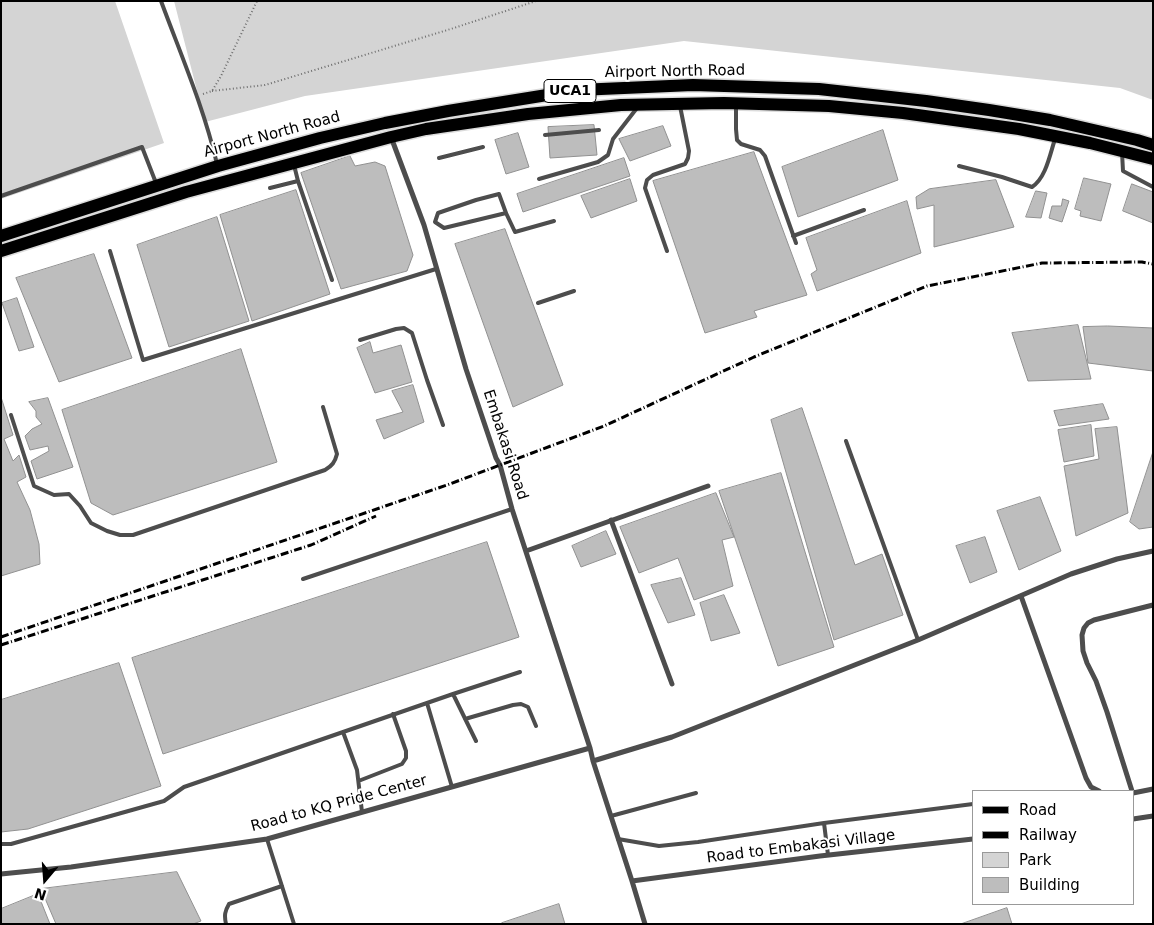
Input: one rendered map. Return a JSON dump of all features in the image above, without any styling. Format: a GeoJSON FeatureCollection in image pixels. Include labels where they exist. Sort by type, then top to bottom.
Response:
{"type":"FeatureCollection","features":[{"type":"Feature","properties":{"kind":"main road","name":"Airport North Road"},"geometry":{"type":"LineString","coordinates":[[1,236],[218,166],[320,138],[448,111],[578,90],[693,85],[818,89],[926,100],[1050,120],[1153,145]]}},
{"type":"Feature","properties":{"kind":"main road","name":"UCA1"},"geometry":{"type":"LineString","coordinates":[[1,251],[186,192],[391,136],[528,114],[621,104],[736,103],[829,106],[894,112],[1019,129],[1090,143],[1153,159]]}},
{"type":"Feature","properties":{"kind":"street","name":"Embakasi Road"},"geometry":{"type":"LineString","coordinates":[[391,136],[424,225],[466,369],[500,465],[512,509],[590,748],[644,924]]}},
{"type":"Feature","properties":{"kind":"street"},"geometry":{"type":"LineString","coordinates":[[526,551],[708,486]]}},
{"type":"Feature","properties":{"kind":"street"},"geometry":{"type":"LineString","coordinates":[[611,520],[672,684]]}},
{"type":"Feature","properties":{"kind":"street"},"geometry":{"type":"LineString","coordinates":[[593,761],[672,737],[918,640],[1071,574],[1117,558],[1153,550]]}},
{"type":"Feature","properties":{"kind":"street"},"geometry":{"type":"LineString","coordinates":[[1021,596],[1086,778],[1091,787],[1097,790]]}},
{"type":"Feature","properties":{"kind":"street"},"geometry":{"type":"LineString","coordinates":[[1132,790],[1107,712],[1096,681],[1087,663],[1082,634],[1088,623],[1094,620],[1153,605]]}},
{"type":"Feature","properties":{"kind":"street","name":"Road to KQ Pride Center"},"geometry":{"type":"LineString","coordinates":[[1,874],[71,867],[267,839],[590,748]]}},
{"type":"Feature","properties":{"kind":"street"},"geometry":{"type":"LineString","coordinates":[[1134,793],[1153,789]]}},
{"type":"Feature","properties":{"kind":"street"},"geometry":{"type":"LineString","coordinates":[[1134,820],[1153,816]]}},
{"type":"Feature","properties":{"kind":"street","name":"Road to Embakasi Village"},"geometry":{"type":"LineString","coordinates":[[632,881],[828,855],[972,839]]}},
{"type":"Feature","properties":{"kind":"lane"},"geometry":{"type":"LineString","coordinates":[[161,1],[198,97],[211,135],[218,166]]}},
{"type":"Feature","properties":{"kind":"lane"},"geometry":{"type":"LineString","coordinates":[[736,103],[737,140],[741,144],[760,150],[765,156],[796,243]]}},
{"type":"Feature","properties":{"kind":"lane"},"geometry":{"type":"LineString","coordinates":[[539,179],[598,162],[608,155],[613,139],[640,104]]}},
{"type":"Feature","properties":{"kind":"lane"},"geometry":{"type":"LineString","coordinates":[[667,251],[645,188],[647,180],[653,175],[685,164],[688,158],[689,151],[679,104]]}},
{"type":"Feature","properties":{"kind":"lane"},"geometry":{"type":"LineString","coordinates":[[545,135],[599,130]]}},
{"type":"Feature","properties":{"kind":"lane"},"geometry":{"type":"LineString","coordinates":[[958,166],[1032,187],[1038,184],[1043,176],[1056,137]]}},
{"type":"Feature","properties":{"kind":"lane"},"geometry":{"type":"LineString","coordinates":[[1,196],[142,147],[157,185]]}},
{"type":"Feature","properties":{"kind":"lane"},"geometry":{"type":"LineString","coordinates":[[439,158],[483,147]]}},
{"type":"Feature","properties":{"kind":"lane"},"geometry":{"type":"LineString","coordinates":[[1122,151],[1123,171],[1153,187]]}},
{"type":"Feature","properties":{"kind":"lane"},"geometry":{"type":"LineString","coordinates":[[293,163],[332,280]]}},
{"type":"Feature","properties":{"kind":"lane"},"geometry":{"type":"LineString","coordinates":[[270,188],[298,181]]}},
{"type":"Feature","properties":{"kind":"lane"},"geometry":{"type":"LineString","coordinates":[[435,222],[438,213],[461,204],[499,194],[515,232],[554,221]]}},
{"type":"Feature","properties":{"kind":"lane"},"geometry":{"type":"LineString","coordinates":[[793,236],[864,210]]}},
{"type":"Feature","properties":{"kind":"lane"},"geometry":{"type":"LineString","coordinates":[[424,225],[435,222],[444,228],[506,213]]}},
{"type":"Feature","properties":{"kind":"lane"},"geometry":{"type":"LineString","coordinates":[[110,252],[143,360],[436,269]]}},
{"type":"Feature","properties":{"kind":"lane"},"geometry":{"type":"LineString","coordinates":[[538,303],[574,291]]}},
{"type":"Feature","properties":{"kind":"lane"},"geometry":{"type":"LineString","coordinates":[[360,340],[396,329],[404,328],[412,332],[443,425]]}},
{"type":"Feature","properties":{"kind":"lane"},"geometry":{"type":"LineString","coordinates":[[11,414],[34,486],[54,495],[69,494],[80,506],[91,523],[120,535],[133,534],[331,467],[337,454],[323,407]]}},
{"type":"Feature","properties":{"kind":"lane"},"geometry":{"type":"LineString","coordinates":[[846,441],[918,640]]}},
{"type":"Feature","properties":{"kind":"lane"},"geometry":{"type":"LineString","coordinates":[[303,579],[512,509]]}},
{"type":"Feature","properties":{"kind":"lane"},"geometry":{"type":"LineString","coordinates":[[1,844],[11,844],[164,801],[184,787],[520,672]]}},
{"type":"Feature","properties":{"kind":"lane"},"geometry":{"type":"LineString","coordinates":[[453,694],[476,741]]}},
{"type":"Feature","properties":{"kind":"lane"},"geometry":{"type":"LineString","coordinates":[[427,703],[452,787]]}},
{"type":"Feature","properties":{"kind":"lane"},"geometry":{"type":"LineString","coordinates":[[465,719],[521,704],[528,707],[536,726]]}},
{"type":"Feature","properties":{"kind":"lane"},"geometry":{"type":"LineString","coordinates":[[361,780],[402,764],[406,758],[406,751],[393,714]]}},
{"type":"Feature","properties":{"kind":"lane"},"geometry":{"type":"LineString","coordinates":[[343,732],[357,770],[362,812]]}},
{"type":"Feature","properties":{"kind":"lane"},"geometry":{"type":"LineString","coordinates":[[611,816],[696,793]]}},
{"type":"Feature","properties":{"kind":"lane"},"geometry":{"type":"LineString","coordinates":[[618,839],[659,846],[972,804]]}},
{"type":"Feature","properties":{"kind":"lane"},"geometry":{"type":"LineString","coordinates":[[824,823],[828,855]]}},
{"type":"Feature","properties":{"kind":"lane"},"geometry":{"type":"LineString","coordinates":[[267,839],[294,924]]}},
{"type":"Feature","properties":{"kind":"lane"},"geometry":{"type":"LineString","coordinates":[[226,924],[225,911],[229,904],[282,886]]}},
{"type":"Feature","properties":{"kind":"path"},"geometry":{"type":"LineString","coordinates":[[212,90],[221,76],[257,1]]}},
{"type":"Feature","properties":{"kind":"path"},"geometry":{"type":"LineString","coordinates":[[198,97],[212,90],[265,85],[454,28],[536,1]]}},
{"type":"Feature","properties":{"kind":"green space"},"geometry":{"type":"Polygon","coordinates":[[[1,1],[115,1],[164,143],[1,199],[1,1]]]}},
{"type":"Feature","properties":{"kind":"green space"},"geometry":{"type":"Polygon","coordinates":[[[174,1],[1153,1],[1153,100],[1120,88],[684,41],[305,96],[205,122],[174,1]]]}},
{"type":"Feature","properties":{"kind":"building"},"geometry":{"type":"Polygon","coordinates":[[[594,125],[597,155],[550,158],[548,127],[594,125]]]}},
{"type":"Feature","properties":{"kind":"building"},"geometry":{"type":"Polygon","coordinates":[[[663,126],[671,146],[630,161],[619,139],[663,126]]]}},
{"type":"Feature","properties":{"kind":"building"},"geometry":{"type":"Polygon","coordinates":[[[883,130],[898,180],[798,217],[782,167],[883,130]]]}},
{"type":"Feature","properties":{"kind":"building"},"geometry":{"type":"Polygon","coordinates":[[[518,133],[529,167],[506,174],[495,140],[518,133]]]}},
{"type":"Feature","properties":{"kind":"building"},"geometry":{"type":"Polygon","coordinates":[[[754,152],[807,295],[754,311],[757,317],[705,333],[653,181],[754,152]]]}},
{"type":"Feature","properties":{"kind":"building"},"geometry":{"type":"Polygon","coordinates":[[[350,156],[355,166],[375,162],[385,166],[413,255],[407,271],[341,289],[301,173],[350,156]]]}},
{"type":"Feature","properties":{"kind":"building"},"geometry":{"type":"Polygon","coordinates":[[[624,158],[630,176],[523,212],[517,194],[624,158]]]}},
{"type":"Feature","properties":{"kind":"building"},"geometry":{"type":"Polygon","coordinates":[[[1084,178],[1111,184],[1101,221],[1080,216],[1081,211],[1075,209],[1084,178]]]}},
{"type":"Feature","properties":{"kind":"building"},"geometry":{"type":"Polygon","coordinates":[[[630,179],[637,201],[591,218],[581,196],[630,179]]]}},
{"type":"Feature","properties":{"kind":"building"},"geometry":{"type":"Polygon","coordinates":[[[996,180],[1014,227],[934,247],[934,205],[917,209],[916,197],[929,189],[996,180]]]}},
{"type":"Feature","properties":{"kind":"building"},"geometry":{"type":"Polygon","coordinates":[[[1132,184],[1153,192],[1153,223],[1123,211],[1132,184]]]}},
{"type":"Feature","properties":{"kind":"building"},"geometry":{"type":"Polygon","coordinates":[[[296,190],[330,294],[252,321],[220,215],[296,190]]]}},
{"type":"Feature","properties":{"kind":"building"},"geometry":{"type":"Polygon","coordinates":[[[1036,191],[1047,193],[1041,218],[1026,217],[1036,191]]]}},
{"type":"Feature","properties":{"kind":"building"},"geometry":{"type":"Polygon","coordinates":[[[1063,199],[1069,201],[1062,222],[1049,218],[1052,206],[1061,206],[1063,199]]]}},
{"type":"Feature","properties":{"kind":"building"},"geometry":{"type":"Polygon","coordinates":[[[907,201],[921,253],[817,291],[811,274],[817,270],[806,238],[907,201]]]}},
{"type":"Feature","properties":{"kind":"building"},"geometry":{"type":"Polygon","coordinates":[[[217,217],[249,321],[169,347],[137,245],[217,217]]]}},
{"type":"Feature","properties":{"kind":"building"},"geometry":{"type":"Polygon","coordinates":[[[505,229],[563,385],[513,407],[455,244],[505,229]]]}},
{"type":"Feature","properties":{"kind":"building"},"geometry":{"type":"Polygon","coordinates":[[[94,254],[132,358],[59,382],[16,278],[94,254]]]}},
{"type":"Feature","properties":{"kind":"building"},"geometry":{"type":"Polygon","coordinates":[[[17,298],[34,347],[19,351],[2,303],[17,298]]]}},
{"type":"Feature","properties":{"kind":"building"},"geometry":{"type":"Polygon","coordinates":[[[1078,325],[1091,379],[1028,381],[1012,333],[1078,325]]]}},
{"type":"Feature","properties":{"kind":"building"},"geometry":{"type":"Polygon","coordinates":[[[1083,327],[1153,328],[1153,371],[1088,363],[1083,327]]]}},
{"type":"Feature","properties":{"kind":"building"},"geometry":{"type":"Polygon","coordinates":[[[370,342],[373,353],[401,345],[412,382],[375,393],[357,348],[370,342]]]}},
{"type":"Feature","properties":{"kind":"building"},"geometry":{"type":"Polygon","coordinates":[[[241,349],[277,462],[113,515],[91,503],[62,410],[241,349]]]}},
{"type":"Feature","properties":{"kind":"building"},"geometry":{"type":"Polygon","coordinates":[[[413,385],[424,422],[384,439],[376,420],[403,412],[392,391],[413,385]]]}},
{"type":"Feature","properties":{"kind":"building"},"geometry":{"type":"Polygon","coordinates":[[[1,397],[13,435],[4,439],[13,461],[19,455],[26,477],[17,482],[30,510],[39,544],[40,564],[1,576],[1,397]]]}},
{"type":"Feature","properties":{"kind":"building"},"geometry":{"type":"Polygon","coordinates":[[[48,398],[73,467],[37,479],[31,461],[49,451],[48,446],[30,450],[25,436],[32,429],[42,424],[36,417],[36,411],[29,402],[48,398]]]}},
{"type":"Feature","properties":{"kind":"building"},"geometry":{"type":"Polygon","coordinates":[[[1103,404],[1109,419],[1059,426],[1054,411],[1103,404]]]}},
{"type":"Feature","properties":{"kind":"building"},"geometry":{"type":"Polygon","coordinates":[[[802,408],[855,565],[882,554],[903,615],[834,640],[771,420],[802,408]]]}},
{"type":"Feature","properties":{"kind":"building"},"geometry":{"type":"Polygon","coordinates":[[[1091,425],[1094,456],[1064,462],[1058,430],[1091,425]]]}},
{"type":"Feature","properties":{"kind":"building"},"geometry":{"type":"Polygon","coordinates":[[[1117,427],[1128,513],[1076,536],[1064,466],[1099,459],[1095,429],[1117,427]]]}},
{"type":"Feature","properties":{"kind":"building"},"geometry":{"type":"Polygon","coordinates":[[[1153,452],[1153,527],[1139,529],[1130,522],[1153,452]]]}},
{"type":"Feature","properties":{"kind":"building"},"geometry":{"type":"Polygon","coordinates":[[[781,473],[834,647],[778,666],[719,491],[781,473]]]}},
{"type":"Feature","properties":{"kind":"building"},"geometry":{"type":"Polygon","coordinates":[[[716,493],[734,537],[722,540],[733,586],[694,600],[678,558],[639,573],[620,527],[716,493]]]}},
{"type":"Feature","properties":{"kind":"building"},"geometry":{"type":"Polygon","coordinates":[[[1040,497],[1061,551],[1019,570],[997,511],[1040,497]]]}},
{"type":"Feature","properties":{"kind":"building"},"geometry":{"type":"Polygon","coordinates":[[[606,531],[616,554],[581,567],[572,546],[606,531]]]}},
{"type":"Feature","properties":{"kind":"building"},"geometry":{"type":"Polygon","coordinates":[[[985,537],[997,572],[970,583],[956,546],[985,537]]]}},
{"type":"Feature","properties":{"kind":"building"},"geometry":{"type":"Polygon","coordinates":[[[487,542],[519,637],[163,754],[132,658],[487,542]]]}},
{"type":"Feature","properties":{"kind":"building"},"geometry":{"type":"Polygon","coordinates":[[[681,578],[695,615],[668,623],[651,585],[681,578]]]}},
{"type":"Feature","properties":{"kind":"building"},"geometry":{"type":"Polygon","coordinates":[[[724,595],[740,633],[711,641],[700,603],[724,595]]]}},
{"type":"Feature","properties":{"kind":"building"},"geometry":{"type":"Polygon","coordinates":[[[119,663],[161,786],[28,829],[1,832],[1,700],[119,663]]]}},
{"type":"Feature","properties":{"kind":"building"},"geometry":{"type":"Polygon","coordinates":[[[177,872],[201,921],[193,924],[56,924],[41,889],[177,872]]]}},
{"type":"Feature","properties":{"kind":"building"},"geometry":{"type":"Polygon","coordinates":[[[38,894],[50,924],[1,924],[1,909],[38,894]]]}},
{"type":"Feature","properties":{"kind":"building"},"geometry":{"type":"Polygon","coordinates":[[[559,904],[565,924],[502,923],[559,904]]]}},
{"type":"Feature","properties":{"kind":"building"},"geometry":{"type":"Polygon","coordinates":[[[1007,908],[1012,924],[961,924],[1007,908]]]}},
{"type":"Feature","properties":{"kind":"railway"},"geometry":{"type":"LineString","coordinates":[[1,637],[447,485],[604,426],[754,357],[927,286],[1042,263],[1142,262],[1153,264]]}},
{"type":"Feature","properties":{"kind":"railway"},"geometry":{"type":"LineString","coordinates":[[1,645],[311,545],[376,516]]}}]}
